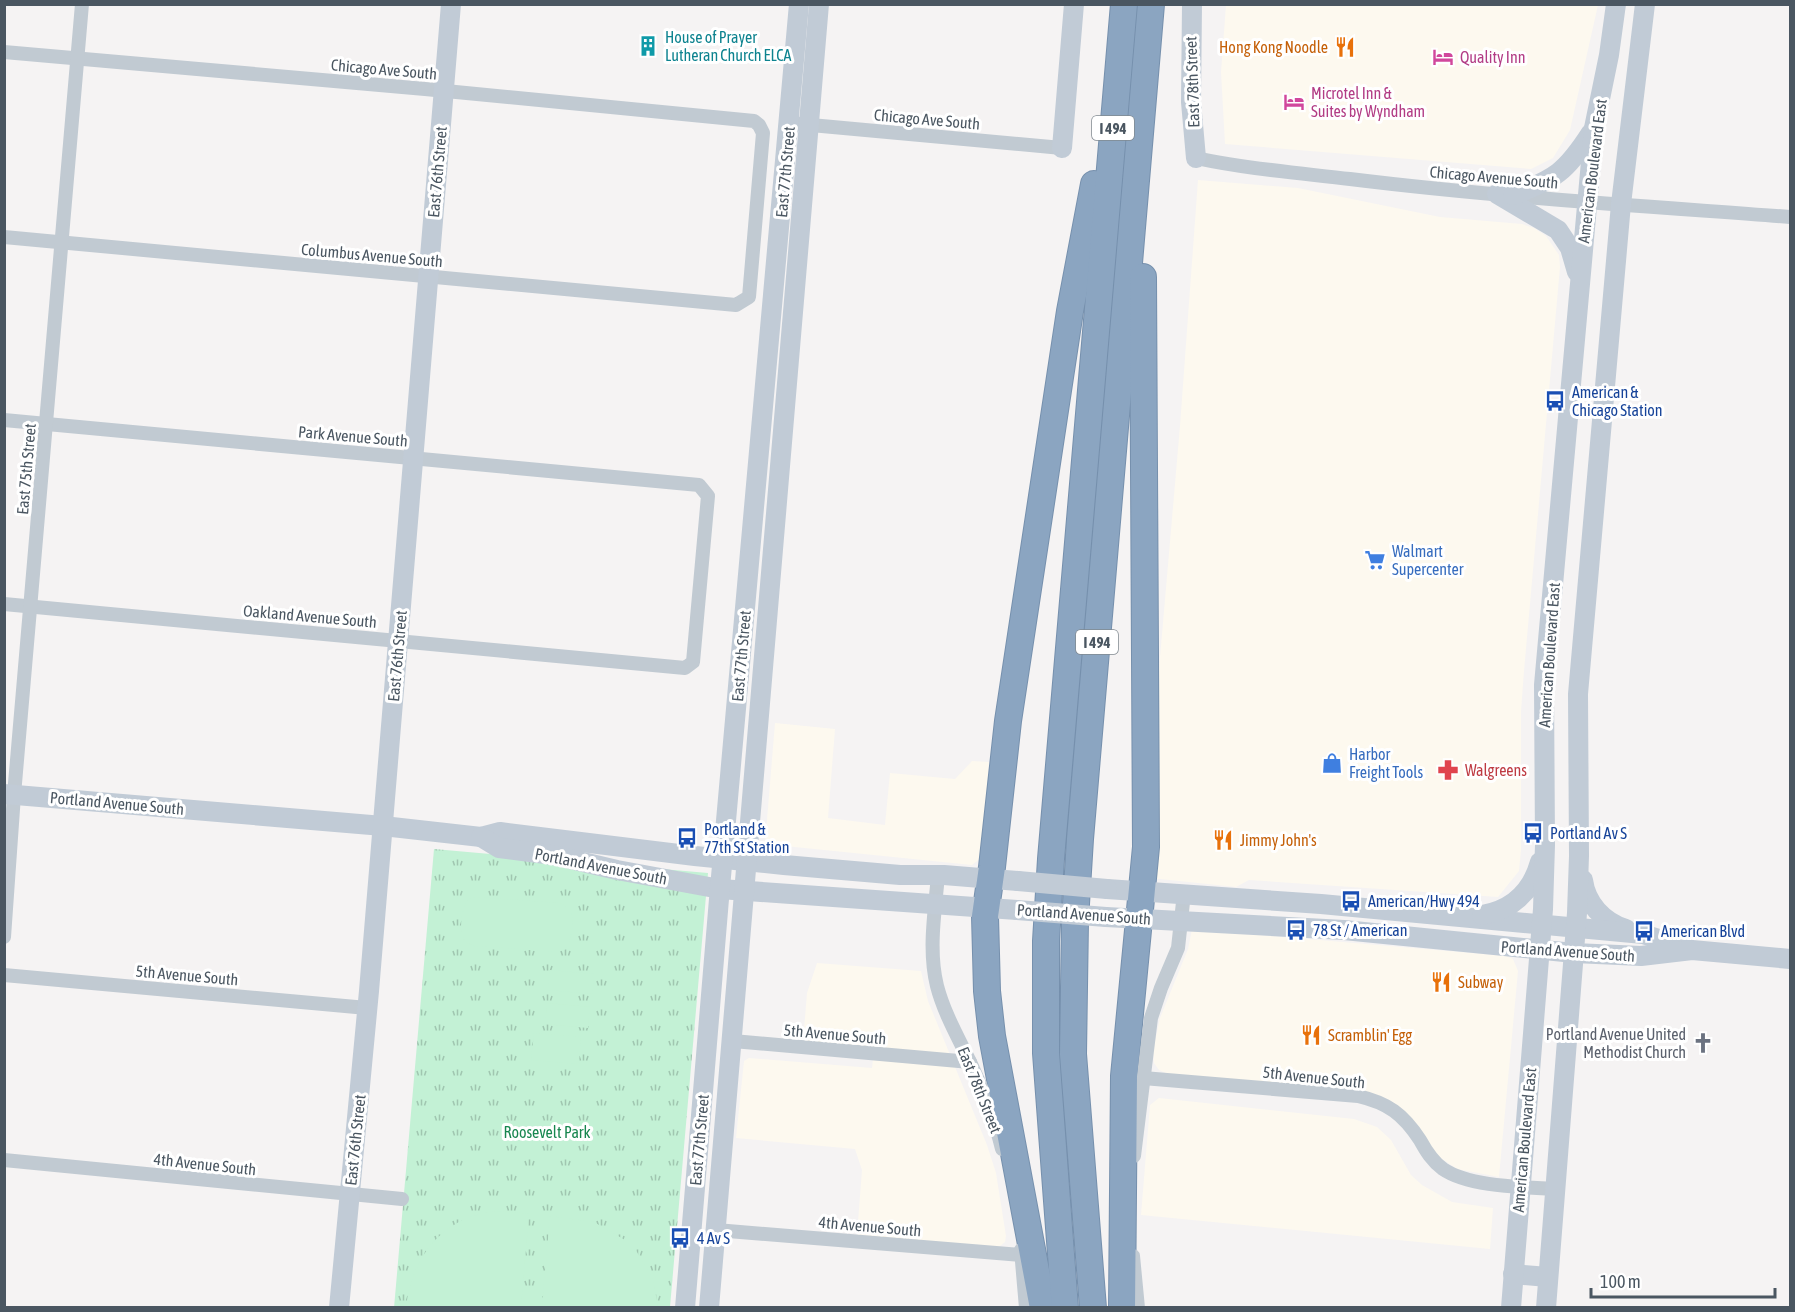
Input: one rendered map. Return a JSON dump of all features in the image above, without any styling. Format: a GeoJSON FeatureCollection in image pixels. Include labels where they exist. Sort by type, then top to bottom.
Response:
{"type":"FeatureCollection","features":[{"type":"Feature","properties":{"kind":"highway","name":"I 494"},"geometry":{"type":"LineString","coordinates":[[1065,1308],[1046,1053],[1046,941],[1053,835],[1124,4]]}},
{"type":"Feature","properties":{"kind":"highway","name":"I 494"},"geometry":{"type":"LineString","coordinates":[[1093,1308],[1073,1054],[1075,920],[1151,4]]}},
{"type":"Feature","properties":{"kind":"highway"},"geometry":{"type":"LineString","coordinates":[[1043,1308],[992,1036],[985,957],[986,906],[1008,721],[1037,518],[1070,311],[1120,50]]}},
{"type":"Feature","properties":{"kind":"highway"},"geometry":{"type":"LineString","coordinates":[[1122,1308],[1124,1076],[1146,847],[1144,254],[1140,141]]}},
{"type":"Feature","properties":{"kind":"main road","name":"East 76th Street"},"geometry":{"type":"LineString","coordinates":[[339,1308],[367,1008],[451,4]]}},
{"type":"Feature","properties":{"kind":"main road","name":"East 77th Street"},"geometry":{"type":"LineString","coordinates":[[685,1308],[799,4]]}},
{"type":"Feature","properties":{"kind":"main road","name":"East 77th Street"},"geometry":{"type":"LineString","coordinates":[[709,1308],[819,4]]}},
{"type":"Feature","properties":{"kind":"main road"},"geometry":{"type":"LineString","coordinates":[[1062,148],[1074,4]]}},
{"type":"Feature","properties":{"kind":"main road","name":"East 78th Street"},"geometry":{"type":"LineString","coordinates":[[1192,4],[1191,102],[1196,158]]}},
{"type":"Feature","properties":{"kind":"main road","name":"American Boulevard East"},"geometry":{"type":"LineString","coordinates":[[1510,1308],[1542,925],[1545,844],[1543,709],[1549,625],[1586,202],[1594,128],[1609,55],[1616,4]]}},
{"type":"Feature","properties":{"kind":"main road","name":"American Boulevard East"},"geometry":{"type":"LineString","coordinates":[[1545,1308],[1576,928],[1579,856],[1577,712],[1583,627],[1621,204],[1645,4]]}},
{"type":"Feature","properties":{"kind":"main road"},"geometry":{"type":"LineString","coordinates":[[1505,195],[1556,176],[1574,159],[1594,128]]}},
{"type":"Feature","properties":{"kind":"main road"},"geometry":{"type":"LineString","coordinates":[[1505,195],[1558,230],[1570,248],[1579,282]]}},
{"type":"Feature","properties":{"kind":"main road"},"geometry":{"type":"LineString","coordinates":[[1549,625],[1583,627]]}},
{"type":"Feature","properties":{"kind":"main road","name":"Portland Avenue South"},"geometry":{"type":"LineString","coordinates":[[9,794],[382,826],[481,837],[500,832],[747,861],[900,875],[938,875],[1184,893],[1465,917],[1643,934],[1692,950]]}},
{"type":"Feature","properties":{"kind":"main road","name":"Portland Avenue South"},"geometry":{"type":"LineString","coordinates":[[481,837],[499,848],[554,855],[617,870],[720,889],[986,906],[1106,917],[1395,934],[1574,954],[1641,956],[1692,950],[1791,959]]}},
{"type":"Feature","properties":{"kind":"main road"},"geometry":{"type":"LineString","coordinates":[[1465,917],[1489,914],[1504,909],[1527,892],[1537,871],[1545,844]]}},
{"type":"Feature","properties":{"kind":"main road"},"geometry":{"type":"LineString","coordinates":[[1579,856],[1583,886],[1596,909],[1614,925],[1643,934]]}},
{"type":"Feature","properties":{"kind":"main road"},"geometry":{"type":"LineString","coordinates":[[1513,1274],[1548,1277]]}},
{"type":"Feature","properties":{"kind":"street","name":"East 75th Street"},"geometry":{"type":"LineString","coordinates":[[4,937],[9,794],[31,606],[60,242],[82,4]]}},
{"type":"Feature","properties":{"kind":"street","name":"Chicago Ave South"},"geometry":{"type":"LineString","coordinates":[[4,52],[754,121],[763,133],[749,297],[736,305]]}},
{"type":"Feature","properties":{"kind":"street","name":"Chicago Ave South"},"geometry":{"type":"LineString","coordinates":[[789,123],[1062,148]]}},
{"type":"Feature","properties":{"kind":"street","name":"Chicago Avenue South"},"geometry":{"type":"LineString","coordinates":[[1196,158],[1232,165],[1408,186],[1791,217]]}},
{"type":"Feature","properties":{"kind":"street","name":"Columbus Avenue South"},"geometry":{"type":"LineString","coordinates":[[4,237],[736,305]]}},
{"type":"Feature","properties":{"kind":"street","name":"Park Avenue South"},"geometry":{"type":"LineString","coordinates":[[4,420],[699,485],[708,496],[693,662],[685,668]]}},
{"type":"Feature","properties":{"kind":"street","name":"Oakland Avenue South"},"geometry":{"type":"LineString","coordinates":[[4,604],[685,668]]}},
{"type":"Feature","properties":{"kind":"street","name":"East 78th Street"},"geometry":{"type":"LineString","coordinates":[[938,875],[933,936],[936,985],[985,1097],[1001,1143],[1012,1190],[1022,1255],[1026,1308]]}},
{"type":"Feature","properties":{"kind":"street"},"geometry":{"type":"LineString","coordinates":[[1138,1308],[1132,1205],[1134,1154],[1151,1018],[1178,948],[1184,893]]}},
{"type":"Feature","properties":{"kind":"street","name":"5th Avenue South"},"geometry":{"type":"LineString","coordinates":[[4,975],[367,1008]]}},
{"type":"Feature","properties":{"kind":"street","name":"5th Avenue South"},"geometry":{"type":"LineString","coordinates":[[733,1041],[970,1062]]}},
{"type":"Feature","properties":{"kind":"street","name":"5th Avenue South"},"geometry":{"type":"LineString","coordinates":[[1143,1078],[1358,1096],[1376,1100],[1394,1110],[1408,1123],[1429,1156],[1458,1178],[1556,1190]]}},
{"type":"Feature","properties":{"kind":"street","name":"4th Avenue South"},"geometry":{"type":"LineString","coordinates":[[4,1160],[402,1199]]}},
{"type":"Feature","properties":{"kind":"street","name":"4th Avenue South"},"geometry":{"type":"LineString","coordinates":[[716,1230],[1022,1255]]}},
{"type":"Feature","properties":{"kind":"shaded area"},"geometry":{"type":"Polygon","coordinates":[[[1226,4],[1598,5],[1570,130],[1553,158],[1531,169],[1225,144],[1221,72],[1226,4]]]}},
{"type":"Feature","properties":{"kind":"shaded area"},"geometry":{"type":"Polygon","coordinates":[[[1198,180],[1298,188],[1440,217],[1522,224],[1546,236],[1559,255],[1560,267],[1521,711],[1521,850],[1519,871],[1498,897],[1249,880],[1236,887],[1141,877],[1180,426],[1198,180]]]}},
{"type":"Feature","properties":{"kind":"shaded area"},"geometry":{"type":"Polygon","coordinates":[[[775,723],[835,729],[828,818],[885,825],[890,773],[955,779],[972,761],[989,762],[981,858],[972,865],[765,844],[775,723]]]}},
{"type":"Feature","properties":{"kind":"shaded area"},"geometry":{"type":"Polygon","coordinates":[[[1192,929],[1506,956],[1513,959],[1518,971],[1499,1177],[1457,1169],[1435,1154],[1392,1102],[1362,1090],[1168,1074],[1159,1070],[1154,1063],[1153,1051],[1160,1018],[1188,949],[1192,929]]]}},
{"type":"Feature","properties":{"kind":"shaded area"},"geometry":{"type":"Polygon","coordinates":[[[817,963],[921,971],[928,1001],[987,1145],[996,1173],[1006,1236],[1005,1242],[1000,1246],[857,1235],[862,1170],[855,1149],[736,1138],[744,1061],[749,1058],[872,1068],[874,1050],[803,1042],[807,993],[817,963]]]}},
{"type":"Feature","properties":{"kind":"shaded area"},"geometry":{"type":"Polygon","coordinates":[[[1159,1098],[1354,1119],[1377,1127],[1391,1140],[1411,1175],[1422,1185],[1452,1202],[1493,1208],[1490,1249],[1141,1215],[1150,1105],[1159,1098]]]}},
{"type":"Feature","properties":{"kind":"green space","name":"Roosevelt Park"},"geometry":{"type":"Polygon","coordinates":[[[434,849],[708,873],[670,1307],[394,1308],[434,849]]]}},
{"type":"Feature","properties":{"kind":"green space"},"geometry":{"type":"Polygon","coordinates":[[[476,897],[562,904],[569,909],[572,918],[571,935],[566,949],[557,952],[474,946],[467,943],[462,933],[462,914],[468,899],[476,897]]]}},
{"type":"Feature","properties":{"kind":"green space"},"geometry":{"type":"Polygon","coordinates":[[[550,970],[594,974],[592,994],[548,990],[550,970]]]}},
{"type":"Feature","properties":{"kind":"green space"},"geometry":{"type":"Polygon","coordinates":[[[547,1003],[590,1007],[588,1028],[545,1024],[547,1003]]]}},
{"type":"Feature","properties":{"kind":"green space"},"geometry":{"type":"Polygon","coordinates":[[[534,1033],[581,1037],[579,1064],[531,1060],[534,1033]]]}},
{"type":"Feature","properties":{"kind":"green space"},"geometry":{"type":"Polygon","coordinates":[[[500,1211],[529,1214],[521,1307],[406,1307],[415,1270],[435,1241],[448,1229],[463,1220],[480,1214],[500,1211]]]}},
{"type":"Feature","properties":{"kind":"green space"},"geometry":{"type":"Polygon","coordinates":[[[550,1216],[594,1222],[625,1240],[637,1252],[653,1279],[658,1307],[542,1307],[550,1216]]]}},
{"type":"Feature","properties":{"kind":"place","name":"House of Prayer Lutheran Church ELCA"},"geometry":{"type":"Point","coordinates":[648,46]}},
{"type":"Feature","properties":{"kind":"place","name":"Hong Kong Noodle"},"geometry":{"type":"Point","coordinates":[1345,47]}},
{"type":"Feature","properties":{"kind":"place","name":"Quality Inn"},"geometry":{"type":"Point","coordinates":[1443,57]}},
{"type":"Feature","properties":{"kind":"place","name":"Microtel Inn & Suites by Wyndham"},"geometry":{"type":"Point","coordinates":[1294,102]}},
{"type":"Feature","properties":{"kind":"place","name":"American & Chicago Station"},"geometry":{"type":"Point","coordinates":[1555,401]}},
{"type":"Feature","properties":{"kind":"place","name":"Walmart Supercenter"},"geometry":{"type":"Point","coordinates":[1375,560]}},
{"type":"Feature","properties":{"kind":"place","name":"Harbor Freight Tools"},"geometry":{"type":"Point","coordinates":[1332,763]}},
{"type":"Feature","properties":{"kind":"place","name":"Walgreens"},"geometry":{"type":"Point","coordinates":[1448,770]}},
{"type":"Feature","properties":{"kind":"place","name":"Portland Av S"},"geometry":{"type":"Point","coordinates":[1533,833]}},
{"type":"Feature","properties":{"kind":"place","name":"Portland & 77th St Station"},"geometry":{"type":"Point","coordinates":[687,838]}},
{"type":"Feature","properties":{"kind":"place","name":"Jimmy John's"},"geometry":{"type":"Point","coordinates":[1223,840]}},
{"type":"Feature","properties":{"kind":"place","name":"American/Hwy 494"},"geometry":{"type":"Point","coordinates":[1351,901]}},
{"type":"Feature","properties":{"kind":"place","name":"78 St / American"},"geometry":{"type":"Point","coordinates":[1296,930]}},
{"type":"Feature","properties":{"kind":"place","name":"American Blvd"},"geometry":{"type":"Point","coordinates":[1644,931]}},
{"type":"Feature","properties":{"kind":"place","name":"Subway"},"geometry":{"type":"Point","coordinates":[1441,982]}},
{"type":"Feature","properties":{"kind":"place","name":"Scramblin' Egg"},"geometry":{"type":"Point","coordinates":[1311,1035]}},
{"type":"Feature","properties":{"kind":"place","name":"Portland Avenue United Methodist Church"},"geometry":{"type":"Point","coordinates":[1703,1043]}},
{"type":"Feature","properties":{"kind":"place","name":"4 Av S"},"geometry":{"type":"Point","coordinates":[680,1238]}}]}
